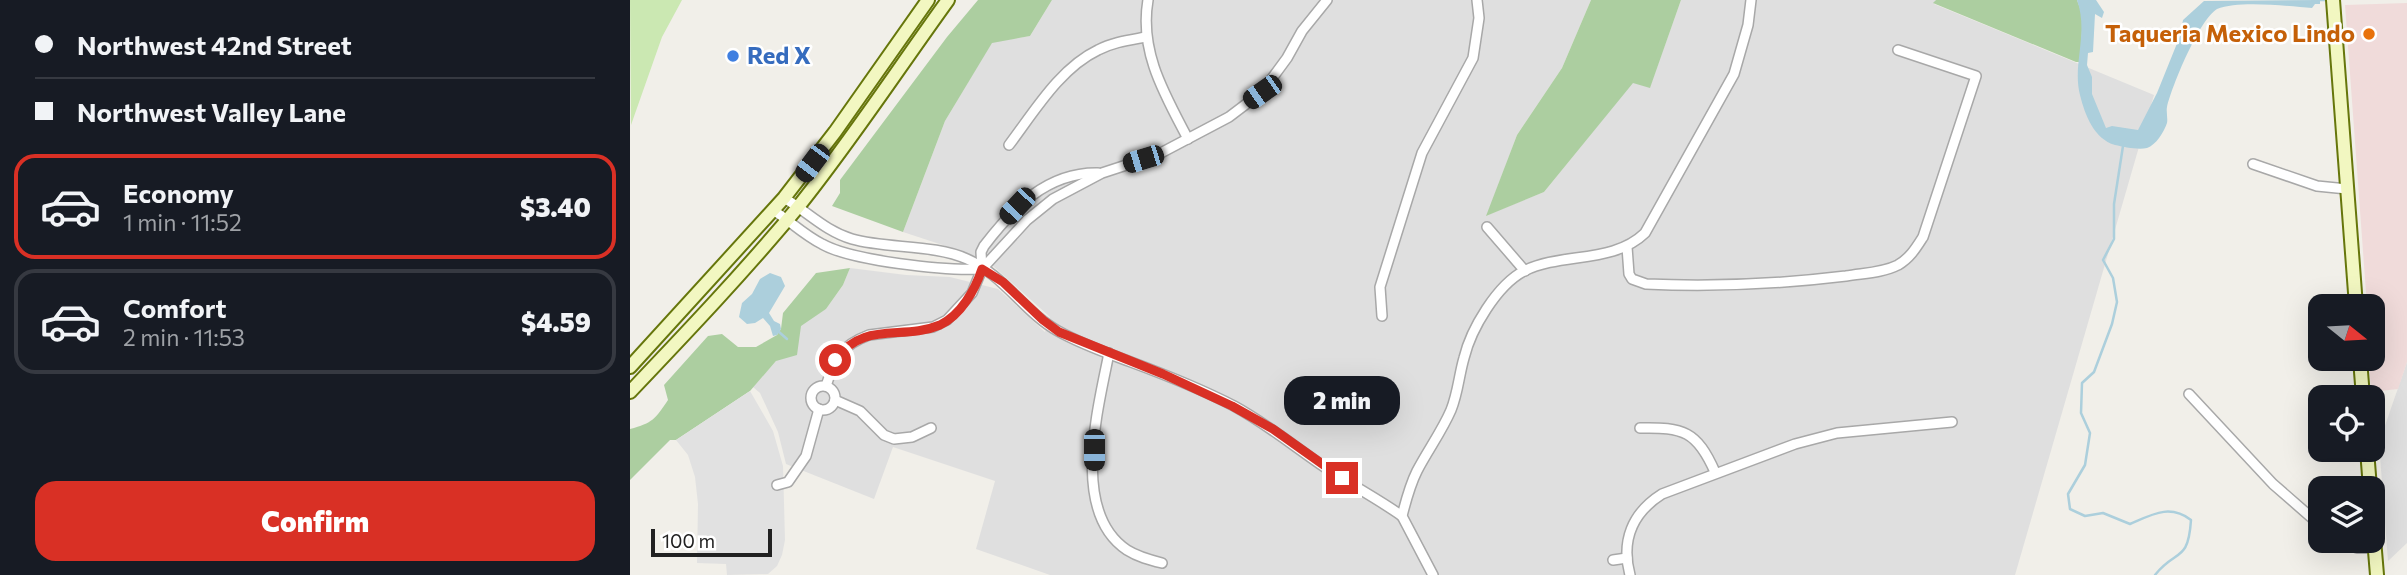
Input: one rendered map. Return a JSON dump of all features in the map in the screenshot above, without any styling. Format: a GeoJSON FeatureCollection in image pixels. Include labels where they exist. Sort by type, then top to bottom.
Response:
{"type":"FeatureCollection","features":[{"type":"Feature","properties":{"kind":"main road"},"geometry":{"type":"LineString","coordinates":[[630,367],[784,198],[835,132],[929,0]]}},
{"type":"Feature","properties":{"kind":"main road"},"geometry":{"type":"LineString","coordinates":[[630,392],[798,206],[948,0]]}},
{"type":"Feature","properties":{"kind":"main road"},"geometry":{"type":"LineString","coordinates":[[2333,0],[2355,294]]}},
{"type":"Feature","properties":{"kind":"main road"},"geometry":{"type":"LineString","coordinates":[[2375,553],[2376,575]]}},
{"type":"Feature","properties":{"kind":"street"},"geometry":{"type":"LineString","coordinates":[[1148,0],[1146,37],[1161,88],[1188,139]]}},
{"type":"Feature","properties":{"kind":"street"},"geometry":{"type":"LineString","coordinates":[[826,386],[835,359],[849,345],[860,339],[869,335],[933,327],[947,320],[972,293],[982,269],[1027,220],[1053,198],[1102,173],[1157,155],[1228,117],[1262,92],[1327,0]]}},
{"type":"Feature","properties":{"kind":"street"},"geometry":{"type":"LineString","coordinates":[[1382,316],[1380,287],[1422,153],[1473,58],[1479,18],[1478,0]]}},
{"type":"Feature","properties":{"kind":"street"},"geometry":{"type":"LineString","coordinates":[[1402,516],[1417,470],[1452,409],[1470,339],[1479,322],[1505,286],[1525,271],[1627,247],[1639,239],[1651,225],[1734,74],[1748,25],[1751,0]]}},
{"type":"Feature","properties":{"kind":"street"},"geometry":{"type":"LineString","coordinates":[[1009,145],[1057,83],[1085,57],[1114,44],[1146,37]]}},
{"type":"Feature","properties":{"kind":"street"},"geometry":{"type":"LineString","coordinates":[[1627,247],[1629,274],[1632,279],[1657,285],[1741,284],[1813,279],[1882,271],[1899,264],[1914,252],[1923,237],[1976,76],[1898,50]]}},
{"type":"Feature","properties":{"kind":"street"},"geometry":{"type":"LineString","coordinates":[[2253,164],[2317,186],[2347,189]]}},
{"type":"Feature","properties":{"kind":"street"},"geometry":{"type":"LineString","coordinates":[[982,269],[981,252],[984,246],[1017,206],[1057,180],[1080,172],[1102,173]]}},
{"type":"Feature","properties":{"kind":"street"},"geometry":{"type":"LineString","coordinates":[[784,198],[819,224],[853,239],[967,259],[1003,282],[1051,327],[1163,374],[1242,411],[1273,429],[1331,471],[1402,516],[1433,575]]}},
{"type":"Feature","properties":{"kind":"street"},"geometry":{"type":"LineString","coordinates":[[773,210],[814,239],[837,251],[936,267],[982,269]]}},
{"type":"Feature","properties":{"kind":"street"},"geometry":{"type":"LineString","coordinates":[[1487,227],[1525,271]]}},
{"type":"Feature","properties":{"kind":"street"},"geometry":{"type":"LineString","coordinates":[[1109,353],[1094,450],[1095,503],[1108,531],[1117,542],[1138,556],[1162,563]]}},
{"type":"Feature","properties":{"kind":"street"},"geometry":{"type":"LineString","coordinates":[[835,400],[829,408],[819,409],[813,404],[811,397],[818,387],[826,386],[832,390],[835,400],[860,411],[884,435],[894,439],[912,437],[932,428]]}},
{"type":"Feature","properties":{"kind":"street"},"geometry":{"type":"LineString","coordinates":[[2189,394],[2273,484],[2308,515]]}},
{"type":"Feature","properties":{"kind":"street"},"geometry":{"type":"LineString","coordinates":[[777,485],[788,482],[806,456],[819,409]]}},
{"type":"Feature","properties":{"kind":"street"},"geometry":{"type":"LineString","coordinates":[[1630,575],[1627,538],[1636,516],[1651,500],[1715,472],[1795,444],[1837,433],[1952,422]]}},
{"type":"Feature","properties":{"kind":"street"},"geometry":{"type":"LineString","coordinates":[[1640,428],[1682,431],[1706,450],[1715,472]]}},
{"type":"Feature","properties":{"kind":"street"},"geometry":{"type":"LineString","coordinates":[[1613,560],[1627,558]]}},
{"type":"Feature","properties":{"kind":"shaded area"},"geometry":{"type":"Polygon","coordinates":[[[1052,0],[1591,0],[1562,68],[1517,135],[1487,215],[1544,192],[1633,82],[1650,87],[1681,0],[1936,0],[1934,4],[2154,95],[2015,575],[1050,575],[976,549],[995,481],[893,447],[874,499],[786,464],[778,432],[760,393],[753,387],[776,361],[801,325],[826,309],[843,285],[850,268],[950,277],[998,289],[1045,332],[1050,317],[993,266],[967,253],[903,232],[945,121],[992,42],[1030,36],[1052,0]]]}},
{"type":"Feature","properties":{"kind":"shaded area"},"geometry":{"type":"Polygon","coordinates":[[[2407,3],[2407,362],[2398,389],[2385,390],[2385,385],[2371,385],[2370,371],[2385,371],[2385,294],[2366,294],[2345,5],[2407,3]]]}},
{"type":"Feature","properties":{"kind":"shaded area"},"geometry":{"type":"Polygon","coordinates":[[[2407,362],[2407,543],[2388,561],[2385,476],[2382,476],[2380,462],[2385,462],[2385,426],[2407,362]]]}},
{"type":"Feature","properties":{"kind":"shaded area"},"geometry":{"type":"Polygon","coordinates":[[[750,391],[773,431],[783,466],[785,540],[777,566],[768,574],[727,575],[726,564],[697,563],[698,504],[695,477],[688,455],[676,440],[750,391]]]}},
{"type":"Feature","properties":{"kind":"green space"},"geometry":{"type":"Polygon","coordinates":[[[630,0],[682,0],[662,37],[631,125],[630,0]]]}},
{"type":"Feature","properties":{"kind":"green space"},"geometry":{"type":"Polygon","coordinates":[[[978,0],[1052,0],[1030,36],[992,43],[945,121],[903,232],[832,206],[840,193],[840,180],[978,0]]]}},
{"type":"Feature","properties":{"kind":"green space"},"geometry":{"type":"Polygon","coordinates":[[[1591,0],[1681,0],[1650,88],[1633,83],[1544,192],[1486,216],[1517,135],[1562,68],[1591,0]]]}},
{"type":"Feature","properties":{"kind":"green space"},"geometry":{"type":"Polygon","coordinates":[[[1936,0],[2077,0],[2083,16],[2080,62],[1933,3],[1936,0]]]}},
{"type":"Feature","properties":{"kind":"green space"},"geometry":{"type":"Polygon","coordinates":[[[850,268],[843,285],[826,309],[801,326],[797,355],[776,361],[750,391],[676,440],[670,440],[630,480],[630,429],[644,425],[656,416],[668,400],[664,385],[708,336],[722,334],[738,347],[756,347],[777,335],[781,329],[783,313],[816,273],[850,268]]]}},
{"type":"Feature","properties":{"kind":"water"},"geometry":{"type":"Polygon","coordinates":[[[2077,0],[2096,0],[2104,12],[2102,18],[2095,14],[2093,52],[2088,53],[2087,65],[2092,77],[2092,94],[2106,128],[2112,126],[2138,130],[2157,93],[2180,36],[2183,20],[2204,1],[2320,0],[2320,4],[2315,4],[2312,8],[2250,4],[2217,9],[2202,26],[2180,70],[2167,107],[2164,130],[2154,144],[2139,149],[2108,142],[2096,132],[2088,118],[2078,83],[2081,25],[2077,0]]]}},
{"type":"Feature","properties":{"kind":"water"},"geometry":{"type":"Polygon","coordinates":[[[770,273],[781,277],[785,286],[769,313],[774,321],[780,324],[781,329],[773,336],[770,326],[763,318],[747,324],[739,317],[742,303],[752,294],[760,279],[770,273]]]}},
{"type":"Feature","properties":{"kind":"waterway"},"geometry":{"type":"LineString","coordinates":[[2312,0],[2325,0]]}},
{"type":"Feature","properties":{"kind":"waterway"},"geometry":{"type":"LineString","coordinates":[[2123,146],[2114,204],[2114,239],[2103,260],[2113,278],[2117,302],[2112,324],[2094,372],[2082,383],[2081,413],[2090,433],[2085,465],[2068,494],[2070,509],[2085,516],[2103,513],[2130,524],[2161,512],[2176,512],[2191,520],[2184,550],[2155,575]]}},
{"type":"Feature","properties":{"kind":"waterway"},"geometry":{"type":"LineString","coordinates":[[779,332],[787,339]]}},
{"type":"Feature","properties":{"kind":"place","name":"Taqueria Mexico Lindo"},"geometry":{"type":"Point","coordinates":[2369,34]}},
{"type":"Feature","properties":{"kind":"place","name":"Red X"},"geometry":{"type":"Point","coordinates":[733,56]}},
{"type":"Feature","properties":{"kind":"route"},"geometry":{"type":"LineString","coordinates":[[835,360],[849,345],[869,335],[933,327],[947,320],[972,293],[982,269],[1003,282],[1059,332],[1163,374],[1232,406],[1273,429],[1342,478]]}}]}
